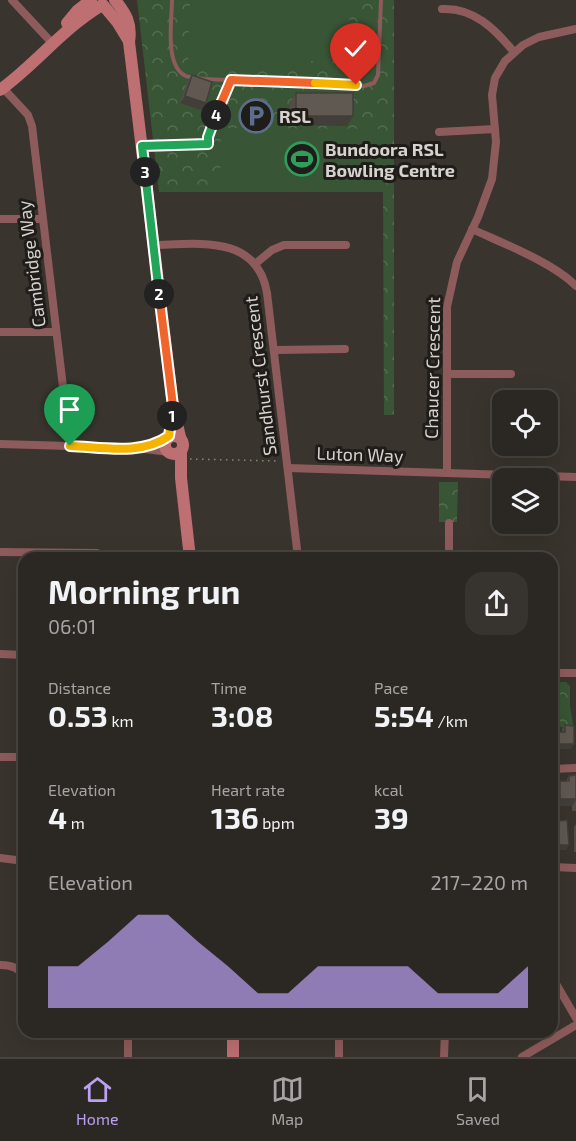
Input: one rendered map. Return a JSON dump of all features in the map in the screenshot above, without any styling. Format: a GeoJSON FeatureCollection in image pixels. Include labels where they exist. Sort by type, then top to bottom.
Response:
{"type":"FeatureCollection","features":[{"type":"Feature","properties":{"kind":"street"},"geometry":{"type":"LineString","coordinates":[[12,0],[57,38]]}},
{"type":"Feature","properties":{"kind":"street"},"geometry":{"type":"LineString","coordinates":[[2,89],[57,38],[103,2],[129,42],[173,406],[172,437],[165,447],[175,454],[181,478],[189,552]]}},
{"type":"Feature","properties":{"kind":"street"},"geometry":{"type":"LineString","coordinates":[[442,9],[460,9],[483,21],[514,52]]}},
{"type":"Feature","properties":{"kind":"street","name":"Chaucer Crescent"},"geometry":{"type":"LineString","coordinates":[[447,473],[446,318],[449,292],[457,262],[484,203],[492,179],[495,129],[492,95],[495,78],[505,61],[523,45],[539,37],[574,30]]}},
{"type":"Feature","properties":{"kind":"street","name":"Cambridge Way"},"geometry":{"type":"LineString","coordinates":[[2,89],[24,110],[30,120],[70,446]]}},
{"type":"Feature","properties":{"kind":"street"},"geometry":{"type":"LineString","coordinates":[[439,132],[495,129]]}},
{"type":"Feature","properties":{"kind":"street"},"geometry":{"type":"LineString","coordinates":[[0,219],[42,219]]}},
{"type":"Feature","properties":{"kind":"street"},"geometry":{"type":"LineString","coordinates":[[472,229],[546,265],[575,284]]}},
{"type":"Feature","properties":{"kind":"street"},"geometry":{"type":"LineString","coordinates":[[154,245],[223,246],[239,251],[255,264],[272,250],[284,245],[346,245]]}},
{"type":"Feature","properties":{"kind":"street","name":"Sandhurst Crescent"},"geometry":{"type":"LineString","coordinates":[[255,264],[266,285],[297,552]]}},
{"type":"Feature","properties":{"kind":"street"},"geometry":{"type":"LineString","coordinates":[[0,332],[56,332]]}},
{"type":"Feature","properties":{"kind":"street"},"geometry":{"type":"LineString","coordinates":[[274,350],[345,350]]}},
{"type":"Feature","properties":{"kind":"street"},"geometry":{"type":"LineString","coordinates":[[447,374],[511,374]]}},
{"type":"Feature","properties":{"kind":"street"},"geometry":{"type":"LineString","coordinates":[[137,448],[172,437]]}},
{"type":"Feature","properties":{"kind":"street"},"geometry":{"type":"LineString","coordinates":[[0,444],[137,448],[175,454]]}},
{"type":"Feature","properties":{"kind":"street","name":"Luton Way"},"geometry":{"type":"LineString","coordinates":[[288,468],[576,477]]}},
{"type":"Feature","properties":{"kind":"street"},"geometry":{"type":"LineString","coordinates":[[449,523],[449,552]]}},
{"type":"Feature","properties":{"kind":"street"},"geometry":{"type":"LineString","coordinates":[[0,552],[18,552]]}},
{"type":"Feature","properties":{"kind":"street"},"geometry":{"type":"LineString","coordinates":[[0,654],[18,655]]}},
{"type":"Feature","properties":{"kind":"street"},"geometry":{"type":"LineString","coordinates":[[558,673],[576,674]]}},
{"type":"Feature","properties":{"kind":"street"},"geometry":{"type":"LineString","coordinates":[[0,757],[18,757]]}},
{"type":"Feature","properties":{"kind":"street"},"geometry":{"type":"LineString","coordinates":[[558,769],[576,768]]}},
{"type":"Feature","properties":{"kind":"street"},"geometry":{"type":"LineString","coordinates":[[0,858],[18,860]]}},
{"type":"Feature","properties":{"kind":"street"},"geometry":{"type":"LineString","coordinates":[[558,867],[576,867]]}},
{"type":"Feature","properties":{"kind":"street"},"geometry":{"type":"LineString","coordinates":[[0,965],[18,969]]}},
{"type":"Feature","properties":{"kind":"street"},"geometry":{"type":"LineString","coordinates":[[558,987],[576,1018]]}},
{"type":"Feature","properties":{"kind":"street"},"geometry":{"type":"LineString","coordinates":[[558,1036],[576,1025]]}},
{"type":"Feature","properties":{"kind":"street"},"geometry":{"type":"LineString","coordinates":[[128,1038],[128,1057]]}},
{"type":"Feature","properties":{"kind":"street"},"geometry":{"type":"LineString","coordinates":[[233,1038],[233,1057]]}},
{"type":"Feature","properties":{"kind":"street"},"geometry":{"type":"LineString","coordinates":[[339,1038],[339,1057]]}},
{"type":"Feature","properties":{"kind":"street"},"geometry":{"type":"LineString","coordinates":[[444,1057],[445,1038]]}},
{"type":"Feature","properties":{"kind":"street"},"geometry":{"type":"LineString","coordinates":[[522,1057],[554,1038]]}},
{"type":"Feature","properties":{"kind":"lane"},"geometry":{"type":"LineString","coordinates":[[172,0],[171,50],[176,68],[187,76],[364,86],[377,80],[380,67],[381,0]]}},
{"type":"Feature","properties":{"kind":"lane"},"geometry":{"type":"LineString","coordinates":[[142,146],[208,144],[208,137],[231,80]]}},
{"type":"Feature","properties":{"kind":"path"},"geometry":{"type":"LineString","coordinates":[[175,454],[279,461]]}},
{"type":"Feature","properties":{"kind":"green space"},"geometry":{"type":"Polygon","coordinates":[[[137,0],[394,0],[394,415],[384,415],[383,192],[159,192],[137,0]]]}},
{"type":"Feature","properties":{"kind":"green space"},"geometry":{"type":"Polygon","coordinates":[[[190,0],[350,0],[350,12],[344,34],[338,44],[321,58],[298,63],[298,66],[188,64],[190,0]]]}},
{"type":"Feature","properties":{"kind":"green space","name":"Bundoora RSL Bowling Centre"},"geometry":{"type":"Polygon","coordinates":[[[221,128],[384,129],[383,190],[220,189],[221,128]]]}},
{"type":"Feature","properties":{"kind":"green space"},"geometry":{"type":"Polygon","coordinates":[[[439,482],[458,482],[457,522],[439,522],[439,482]]]}},
{"type":"Feature","properties":{"kind":"green space"},"geometry":{"type":"Polygon","coordinates":[[[558,682],[566,682],[570,686],[570,706],[574,730],[558,726],[558,682]]]}},
{"type":"Feature","properties":{"kind":"building"},"geometry":{"type":"Polygon","coordinates":[[[192,75],[212,82],[206,103],[185,96],[192,75]]]}},
{"type":"Feature","properties":{"kind":"building"},"geometry":{"type":"Polygon","coordinates":[[[296,93],[353,93],[353,116],[296,116],[296,93]]]}},
{"type":"Feature","properties":{"kind":"building"},"geometry":{"type":"Polygon","coordinates":[[[565,725],[574,726],[574,744],[558,744],[558,732],[565,732],[565,725]]]}},
{"type":"Feature","properties":{"kind":"building"},"geometry":{"type":"Polygon","coordinates":[[[576,775],[576,799],[560,799],[560,781],[569,781],[569,776],[576,775]]]}},
{"type":"Feature","properties":{"kind":"building"},"geometry":{"type":"Polygon","coordinates":[[[567,820],[569,845],[558,845],[559,821],[567,820]]]}},
{"type":"Feature","properties":{"kind":"place","name":"RSL"},"geometry":{"type":"Point","coordinates":[256,116]}},
{"type":"Feature","properties":{"kind":"place","name":"Bundoora RSL Bowling Centre"},"geometry":{"type":"Point","coordinates":[302,159]}},
{"type":"Feature","properties":{"kind":"route"},"geometry":{"type":"LineString","coordinates":[[70,446],[137,448],[167,438],[171,429],[173,406],[142,146],[208,144],[208,137],[231,80],[356,85]]}}]}
